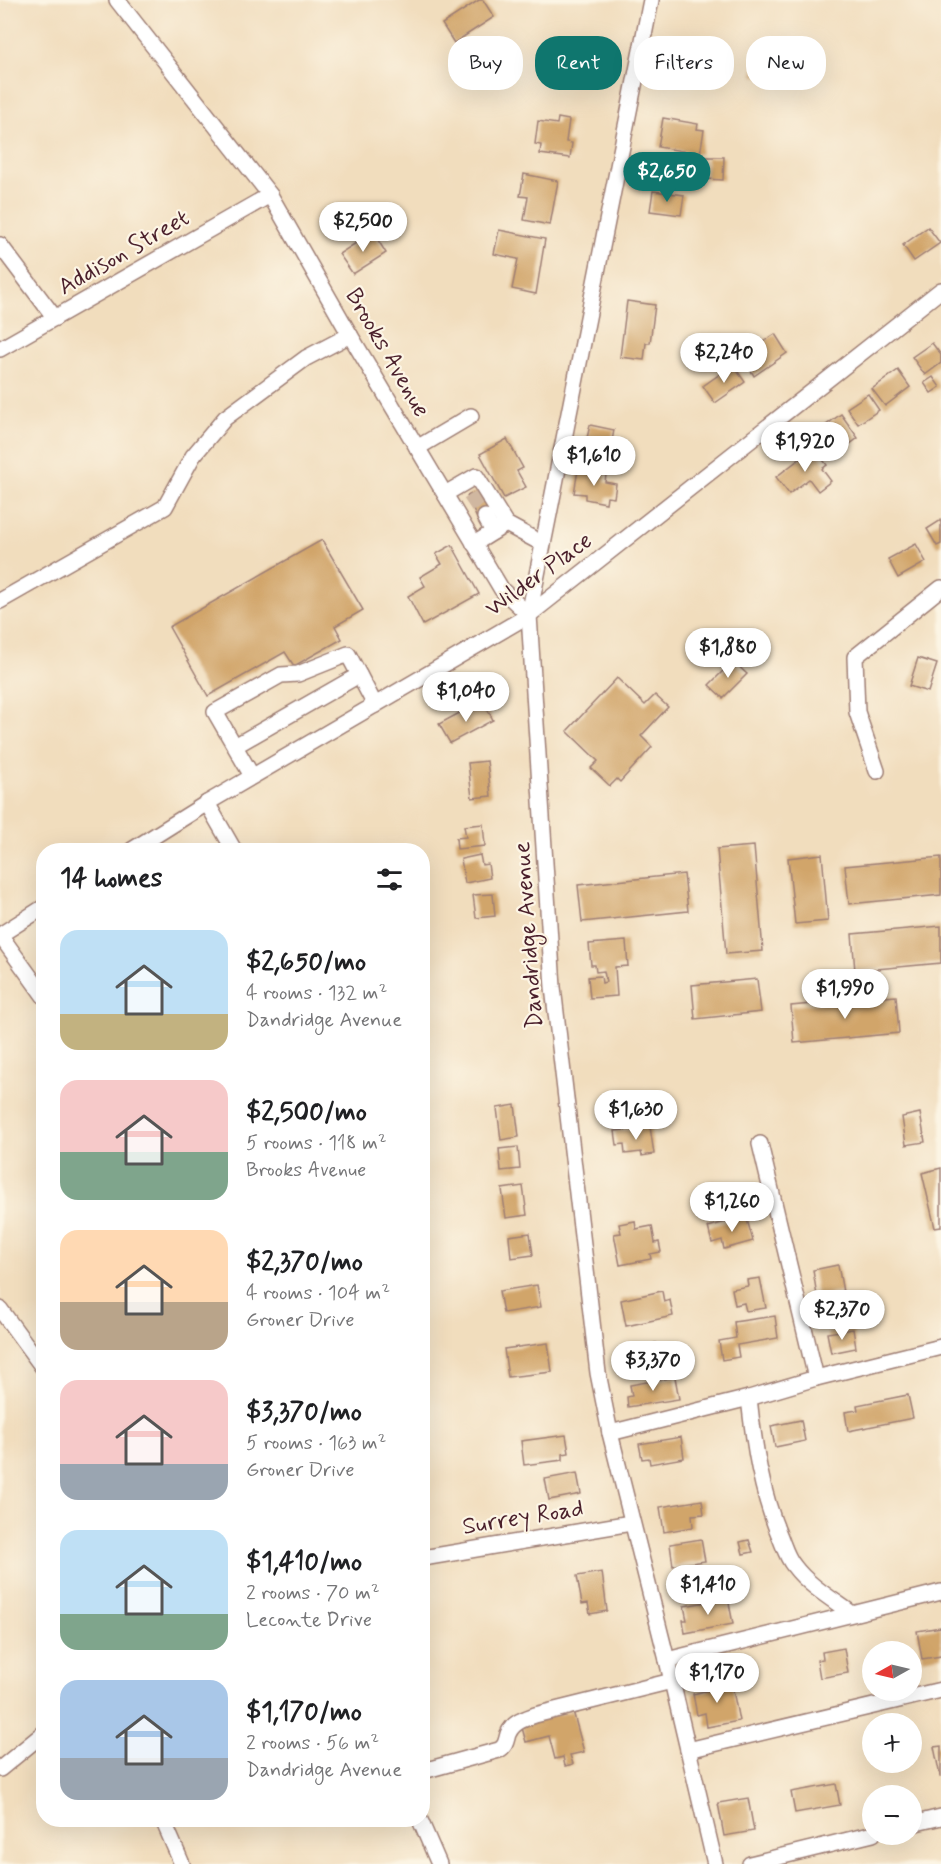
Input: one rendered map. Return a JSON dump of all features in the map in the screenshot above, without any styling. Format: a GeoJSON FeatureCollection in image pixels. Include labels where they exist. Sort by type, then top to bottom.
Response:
{"type":"FeatureCollection","features":[{"type":"Feature","properties":{"kind":"street","name":"Brooks Avenue"},"geometry":{"type":"LineString","coordinates":[[117,0],[270,195],[350,335],[502,590],[529,615]]}},
{"type":"Feature","properties":{"kind":"street","name":"Dandridge Avenue"},"geometry":{"type":"LineString","coordinates":[[651,0],[529,615],[550,839],[553,987],[598,1373],[631,1523],[667,1659],[715,1864]]}},
{"type":"Feature","properties":{"kind":"street","name":"Addison Street"},"geometry":{"type":"LineString","coordinates":[[0,349],[270,195]]}},
{"type":"Feature","properties":{"kind":"street"},"geometry":{"type":"LineString","coordinates":[[0,245],[55,318]]}},
{"type":"Feature","properties":{"kind":"street","name":"Wilder Place"},"geometry":{"type":"LineString","coordinates":[[143,843],[252,776],[529,615],[941,290]]}},
{"type":"Feature","properties":{"kind":"street"},"geometry":{"type":"LineString","coordinates":[[0,601],[165,507],[193,456],[225,418],[306,358],[350,335]]}},
{"type":"Feature","properties":{"kind":"street"},"geometry":{"type":"LineString","coordinates":[[417,448],[471,416]]}},
{"type":"Feature","properties":{"kind":"street"},"geometry":{"type":"LineString","coordinates":[[445,494],[470,487],[476,476],[500,528]]}},
{"type":"Feature","properties":{"kind":"street"},"geometry":{"type":"LineString","coordinates":[[488,516],[500,528],[543,544]]}},
{"type":"Feature","properties":{"kind":"street"},"geometry":{"type":"LineString","coordinates":[[474,543],[500,528]]}},
{"type":"Feature","properties":{"kind":"street"},"geometry":{"type":"LineString","coordinates":[[877,771],[857,712],[855,657],[941,588]]}},
{"type":"Feature","properties":{"kind":"street"},"geometry":{"type":"LineString","coordinates":[[252,776],[215,712],[281,675],[298,674],[348,654],[375,705]]}},
{"type":"Feature","properties":{"kind":"street"},"geometry":{"type":"LineString","coordinates":[[235,746],[359,675]]}},
{"type":"Feature","properties":{"kind":"street"},"geometry":{"type":"LineString","coordinates":[[207,803],[230,843]]}},
{"type":"Feature","properties":{"kind":"street"},"geometry":{"type":"LineString","coordinates":[[36,912],[0,935],[36,985]]}},
{"type":"Feature","properties":{"kind":"street"},"geometry":{"type":"LineString","coordinates":[[760,1144],[816,1378]]}},
{"type":"Feature","properties":{"kind":"street"},"geometry":{"type":"LineString","coordinates":[[0,1309],[36,1358]]}},
{"type":"Feature","properties":{"kind":"street"},"geometry":{"type":"LineString","coordinates":[[610,1433],[941,1347]]}},
{"type":"Feature","properties":{"kind":"street"},"geometry":{"type":"LineString","coordinates":[[749,1398],[753,1438],[760,1473],[768,1505],[786,1551],[793,1565],[803,1576],[851,1613]]}},
{"type":"Feature","properties":{"kind":"street","name":"Surrey Road"},"geometry":{"type":"LineString","coordinates":[[430,1557],[631,1523]]}},
{"type":"Feature","properties":{"kind":"street"},"geometry":{"type":"LineString","coordinates":[[667,1659],[941,1592]]}},
{"type":"Feature","properties":{"kind":"street"},"geometry":{"type":"LineString","coordinates":[[430,1769],[500,1750],[504,1747],[514,1724],[521,1719],[672,1681]]}},
{"type":"Feature","properties":{"kind":"street"},"geometry":{"type":"LineString","coordinates":[[688,1750],[941,1690]]}},
{"type":"Feature","properties":{"kind":"street"},"geometry":{"type":"LineString","coordinates":[[0,1769],[36,1740]]}},
{"type":"Feature","properties":{"kind":"street"},"geometry":{"type":"LineString","coordinates":[[922,1822],[941,1817]]}},
{"type":"Feature","properties":{"kind":"street"},"geometry":{"type":"LineString","coordinates":[[166,1827],[182,1864]]}},
{"type":"Feature","properties":{"kind":"street"},"geometry":{"type":"LineString","coordinates":[[423,1827],[439,1864]]}},
{"type":"Feature","properties":{"kind":"street"},"geometry":{"type":"LineString","coordinates":[[750,1864],[862,1837]]}},
{"type":"Feature","properties":{"kind":"building"},"geometry":{"type":"Polygon","coordinates":[[[479,0],[483,0],[494,17],[465,36],[450,36],[442,24],[479,0]]]}},
{"type":"Feature","properties":{"kind":"building"},"geometry":{"type":"Polygon","coordinates":[[[558,118],[569,120],[566,142],[572,143],[570,158],[540,154],[541,145],[535,144],[538,121],[557,124],[558,118]]]}},
{"type":"Feature","properties":{"kind":"building"},"geometry":{"type":"Polygon","coordinates":[[[663,118],[698,124],[697,129],[704,130],[700,154],[658,147],[663,118]]]}},
{"type":"Feature","properties":{"kind":"building"},"geometry":{"type":"Polygon","coordinates":[[[707,157],[724,157],[723,180],[706,179],[707,157]]]}},
{"type":"Feature","properties":{"kind":"building"},"geometry":{"type":"Polygon","coordinates":[[[524,174],[558,181],[550,225],[524,220],[528,197],[520,196],[524,174]]]}},
{"type":"Feature","properties":{"kind":"building"},"geometry":{"type":"Polygon","coordinates":[[[653,191],[684,195],[681,215],[650,211],[653,191]]]}},
{"type":"Feature","properties":{"kind":"building"},"geometry":{"type":"Polygon","coordinates":[[[928,227],[940,243],[914,261],[903,245],[928,227]]]}},
{"type":"Feature","properties":{"kind":"building"},"geometry":{"type":"Polygon","coordinates":[[[499,230],[545,239],[536,294],[512,289],[518,259],[494,254],[499,230]]]}},
{"type":"Feature","properties":{"kind":"building"},"geometry":{"type":"Polygon","coordinates":[[[373,232],[386,253],[353,274],[339,254],[373,232]]]}},
{"type":"Feature","properties":{"kind":"building"},"geometry":{"type":"Polygon","coordinates":[[[627,301],[655,305],[650,343],[646,343],[644,360],[620,357],[627,301]]]}},
{"type":"Feature","properties":{"kind":"building"},"geometry":{"type":"Polygon","coordinates":[[[775,334],[787,353],[754,376],[742,356],[775,334]]]}},
{"type":"Feature","properties":{"kind":"building"},"geometry":{"type":"Polygon","coordinates":[[[932,343],[941,355],[941,363],[925,375],[912,357],[932,343]]]}},
{"type":"Feature","properties":{"kind":"building"},"geometry":{"type":"Polygon","coordinates":[[[733,365],[745,382],[715,403],[703,386],[733,365]]]}},
{"type":"Feature","properties":{"kind":"building"},"geometry":{"type":"Polygon","coordinates":[[[898,370],[910,387],[885,406],[872,389],[898,370]]]}},
{"type":"Feature","properties":{"kind":"building"},"geometry":{"type":"Polygon","coordinates":[[[933,377],[940,387],[931,393],[924,383],[933,377]]]}},
{"type":"Feature","properties":{"kind":"building"},"geometry":{"type":"Polygon","coordinates":[[[868,394],[879,410],[858,424],[847,408],[868,394]]]}},
{"type":"Feature","properties":{"kind":"building"},"geometry":{"type":"Polygon","coordinates":[[[841,414],[858,438],[842,450],[838,444],[827,452],[814,434],[841,414]]]}},
{"type":"Feature","properties":{"kind":"building"},"geometry":{"type":"Polygon","coordinates":[[[590,425],[614,430],[610,452],[585,447],[590,425]]]}},
{"type":"Feature","properties":{"kind":"building"},"geometry":{"type":"Polygon","coordinates":[[[507,439],[523,468],[517,471],[526,487],[504,498],[480,454],[507,439]]]}},
{"type":"Feature","properties":{"kind":"building"},"geometry":{"type":"Polygon","coordinates":[[[814,448],[827,465],[822,469],[831,481],[818,491],[809,479],[789,494],[776,477],[814,448]]]}},
{"type":"Feature","properties":{"kind":"building"},"geometry":{"type":"Polygon","coordinates":[[[578,470],[606,475],[605,482],[616,484],[614,498],[607,497],[606,503],[585,499],[585,494],[574,493],[578,470]]]}},
{"type":"Feature","properties":{"kind":"building"},"geometry":{"type":"Polygon","coordinates":[[[483,489],[495,513],[478,521],[467,496],[483,489]]]}},
{"type":"Feature","properties":{"kind":"building"},"geometry":{"type":"Polygon","coordinates":[[[941,520],[941,544],[937,546],[927,529],[941,520]]]}},
{"type":"Feature","properties":{"kind":"building"},"geometry":{"type":"Polygon","coordinates":[[[322,540],[363,610],[335,626],[342,639],[294,666],[285,652],[208,696],[169,627],[322,540]]]}},
{"type":"Feature","properties":{"kind":"building"},"geometry":{"type":"Polygon","coordinates":[[[916,544],[926,562],[898,578],[888,559],[916,544]]]}},
{"type":"Feature","properties":{"kind":"building"},"geometry":{"type":"Polygon","coordinates":[[[452,545],[479,594],[423,625],[408,596],[425,586],[420,577],[442,564],[436,554],[452,545]]]}},
{"type":"Feature","properties":{"kind":"building"},"geometry":{"type":"Polygon","coordinates":[[[918,658],[937,664],[928,692],[909,686],[918,658]]]}},
{"type":"Feature","properties":{"kind":"building"},"geometry":{"type":"Polygon","coordinates":[[[733,661],[747,674],[723,698],[709,685],[733,661]]]}},
{"type":"Feature","properties":{"kind":"building"},"geometry":{"type":"Polygon","coordinates":[[[617,678],[645,705],[655,695],[668,707],[641,736],[652,747],[620,782],[617,779],[610,786],[591,768],[598,761],[567,731],[617,678]]]}},
{"type":"Feature","properties":{"kind":"building"},"geometry":{"type":"Polygon","coordinates":[[[484,703],[493,720],[450,743],[439,724],[484,703]]]}},
{"type":"Feature","properties":{"kind":"building"},"geometry":{"type":"Polygon","coordinates":[[[487,761],[491,796],[472,798],[468,763],[487,761]]]}},
{"type":"Feature","properties":{"kind":"building"},"geometry":{"type":"Polygon","coordinates":[[[483,824],[485,846],[457,849],[456,838],[466,837],[464,826],[483,824]]]}},
{"type":"Feature","properties":{"kind":"building"},"geometry":{"type":"Polygon","coordinates":[[[754,846],[763,951],[726,954],[717,849],[754,846]]]}},
{"type":"Feature","properties":{"kind":"building"},"geometry":{"type":"Polygon","coordinates":[[[822,854],[828,921],[795,924],[788,858],[822,854]]]}},
{"type":"Feature","properties":{"kind":"building"},"geometry":{"type":"Polygon","coordinates":[[[480,855],[482,865],[488,864],[490,878],[465,883],[461,859],[480,855]]]}},
{"type":"Feature","properties":{"kind":"building"},"geometry":{"type":"Polygon","coordinates":[[[941,857],[941,895],[849,904],[845,866],[941,857]]]}},
{"type":"Feature","properties":{"kind":"building"},"geometry":{"type":"Polygon","coordinates":[[[684,874],[688,911],[582,922],[578,885],[684,874]]]}},
{"type":"Feature","properties":{"kind":"building"},"geometry":{"type":"Polygon","coordinates":[[[493,894],[495,916],[476,918],[473,895],[493,894]]]}},
{"type":"Feature","properties":{"kind":"building"},"geometry":{"type":"Polygon","coordinates":[[[941,926],[941,963],[855,971],[852,934],[941,926]]]}},
{"type":"Feature","properties":{"kind":"building"},"geometry":{"type":"Polygon","coordinates":[[[626,941],[628,966],[615,967],[617,996],[590,998],[588,977],[601,976],[602,983],[606,982],[604,971],[596,972],[595,965],[591,965],[589,944],[626,941]]]}},
{"type":"Feature","properties":{"kind":"building"},"geometry":{"type":"Polygon","coordinates":[[[757,979],[761,1012],[695,1019],[692,985],[757,979]]]}},
{"type":"Feature","properties":{"kind":"building"},"geometry":{"type":"Polygon","coordinates":[[[896,996],[899,1033],[794,1043],[791,1006],[896,996]]]}},
{"type":"Feature","properties":{"kind":"building"},"geometry":{"type":"Polygon","coordinates":[[[515,1105],[519,1137],[501,1140],[497,1108],[515,1105]]]}},
{"type":"Feature","properties":{"kind":"building"},"geometry":{"type":"Polygon","coordinates":[[[920,1113],[925,1142],[906,1145],[902,1117],[920,1113]]]}},
{"type":"Feature","properties":{"kind":"building"},"geometry":{"type":"Polygon","coordinates":[[[650,1127],[654,1154],[642,1156],[641,1152],[625,1154],[624,1144],[617,1145],[615,1131],[650,1127]]]}},
{"type":"Feature","properties":{"kind":"building"},"geometry":{"type":"Polygon","coordinates":[[[518,1147],[520,1169],[501,1171],[499,1149],[518,1147]]]}},
{"type":"Feature","properties":{"kind":"building"},"geometry":{"type":"Polygon","coordinates":[[[941,1168],[941,1227],[935,1228],[922,1173],[941,1168]]]}},
{"type":"Feature","properties":{"kind":"building"},"geometry":{"type":"Polygon","coordinates":[[[523,1186],[527,1215],[506,1218],[502,1189],[523,1186]]]}},
{"type":"Feature","properties":{"kind":"building"},"geometry":{"type":"Polygon","coordinates":[[[746,1216],[753,1241],[724,1249],[722,1240],[712,1243],[708,1227],[746,1216]]]}},
{"type":"Feature","properties":{"kind":"building"},"geometry":{"type":"Polygon","coordinates":[[[635,1221],[636,1229],[652,1226],[655,1243],[659,1242],[661,1252],[650,1254],[651,1259],[620,1265],[614,1234],[621,1233],[619,1224],[635,1221]]]}},
{"type":"Feature","properties":{"kind":"building"},"geometry":{"type":"Polygon","coordinates":[[[530,1233],[533,1255],[511,1258],[509,1236],[530,1233]]]}},
{"type":"Feature","properties":{"kind":"building"},"geometry":{"type":"Polygon","coordinates":[[[838,1265],[843,1292],[817,1296],[813,1270],[838,1265]]]}},
{"type":"Feature","properties":{"kind":"building"},"geometry":{"type":"Polygon","coordinates":[[[760,1278],[766,1308],[746,1311],[744,1303],[735,1305],[732,1289],[748,1286],[747,1280],[760,1278]]]}},
{"type":"Feature","properties":{"kind":"building"},"geometry":{"type":"Polygon","coordinates":[[[537,1285],[541,1307],[503,1313],[499,1291],[537,1285]]]}},
{"type":"Feature","properties":{"kind":"building"},"geometry":{"type":"Polygon","coordinates":[[[662,1291],[664,1302],[670,1300],[673,1316],[626,1326],[621,1300],[662,1291]]]}},
{"type":"Feature","properties":{"kind":"building"},"geometry":{"type":"Polygon","coordinates":[[[775,1316],[778,1338],[737,1345],[739,1357],[722,1360],[719,1341],[736,1338],[734,1322],[775,1316]]]}},
{"type":"Feature","properties":{"kind":"building"},"geometry":{"type":"Polygon","coordinates":[[[853,1329],[856,1348],[831,1353],[827,1333],[853,1329]]]}},
{"type":"Feature","properties":{"kind":"building"},"geometry":{"type":"Polygon","coordinates":[[[548,1343],[552,1372],[508,1377],[504,1349],[548,1343]]]}},
{"type":"Feature","properties":{"kind":"building"},"geometry":{"type":"Polygon","coordinates":[[[656,1343],[662,1366],[625,1375],[619,1353],[656,1343]]]}},
{"type":"Feature","properties":{"kind":"building"},"geometry":{"type":"Polygon","coordinates":[[[681,1353],[683,1365],[670,1368],[667,1356],[681,1353]]]}},
{"type":"Feature","properties":{"kind":"building"},"geometry":{"type":"Polygon","coordinates":[[[675,1377],[679,1399],[628,1407],[627,1397],[632,1396],[630,1385],[675,1377]]]}},
{"type":"Feature","properties":{"kind":"building"},"geometry":{"type":"Polygon","coordinates":[[[908,1395],[913,1418],[848,1431],[845,1412],[858,1410],[857,1405],[908,1395]]]}},
{"type":"Feature","properties":{"kind":"building"},"geometry":{"type":"Polygon","coordinates":[[[801,1420],[805,1441],[775,1447],[771,1426],[801,1420]]]}},
{"type":"Feature","properties":{"kind":"building"},"geometry":{"type":"Polygon","coordinates":[[[566,1435],[569,1453],[563,1454],[563,1460],[524,1465],[521,1441],[566,1435]]]}},
{"type":"Feature","properties":{"kind":"building"},"geometry":{"type":"Polygon","coordinates":[[[681,1437],[684,1458],[650,1464],[649,1458],[642,1459],[639,1444],[681,1437]]]}},
{"type":"Feature","properties":{"kind":"building"},"geometry":{"type":"Polygon","coordinates":[[[577,1473],[581,1494],[549,1500],[545,1479],[577,1473]]]}},
{"type":"Feature","properties":{"kind":"building"},"geometry":{"type":"Polygon","coordinates":[[[702,1500],[704,1514],[692,1515],[693,1527],[664,1532],[660,1507],[702,1500]]]}},
{"type":"Feature","properties":{"kind":"building"},"geometry":{"type":"Polygon","coordinates":[[[701,1539],[705,1561],[673,1566],[670,1544],[701,1539]]]}},
{"type":"Feature","properties":{"kind":"building"},"geometry":{"type":"Polygon","coordinates":[[[749,1540],[753,1552],[743,1554],[740,1542],[749,1540]]]}},
{"type":"Feature","properties":{"kind":"building"},"geometry":{"type":"Polygon","coordinates":[[[602,1572],[607,1611],[590,1614],[588,1603],[582,1604],[577,1576],[602,1572]]]}},
{"type":"Feature","properties":{"kind":"building"},"geometry":{"type":"Polygon","coordinates":[[[728,1598],[733,1624],[685,1633],[683,1620],[687,1620],[684,1606],[728,1598]]]}},
{"type":"Feature","properties":{"kind":"building"},"geometry":{"type":"Polygon","coordinates":[[[941,1627],[941,1656],[922,1659],[922,1641],[919,1641],[917,1631],[941,1627]]]}},
{"type":"Feature","properties":{"kind":"building"},"geometry":{"type":"Polygon","coordinates":[[[844,1648],[848,1673],[820,1678],[817,1660],[823,1659],[822,1652],[844,1648]]]}},
{"type":"Feature","properties":{"kind":"building"},"geometry":{"type":"Polygon","coordinates":[[[722,1679],[724,1686],[732,1685],[739,1721],[707,1727],[705,1713],[697,1715],[693,1694],[709,1690],[708,1681],[722,1679]]]}},
{"type":"Feature","properties":{"kind":"building"},"geometry":{"type":"Polygon","coordinates":[[[573,1711],[584,1752],[570,1755],[573,1764],[565,1766],[563,1757],[555,1759],[549,1736],[526,1742],[521,1724],[573,1711]]]}},
{"type":"Feature","properties":{"kind":"building"},"geometry":{"type":"Polygon","coordinates":[[[941,1746],[941,1776],[940,1776],[934,1747],[941,1746]]]}},
{"type":"Feature","properties":{"kind":"building"},"geometry":{"type":"Polygon","coordinates":[[[836,1784],[840,1805],[795,1813],[791,1792],[836,1784]]]}},
{"type":"Feature","properties":{"kind":"building"},"geometry":{"type":"Polygon","coordinates":[[[748,1798],[754,1831],[724,1836],[718,1803],[748,1798]]]}},
{"type":"Feature","properties":{"kind":"tunnel"},"geometry":{"type":"LineString","coordinates":[[470,495],[485,517]]}}]}
